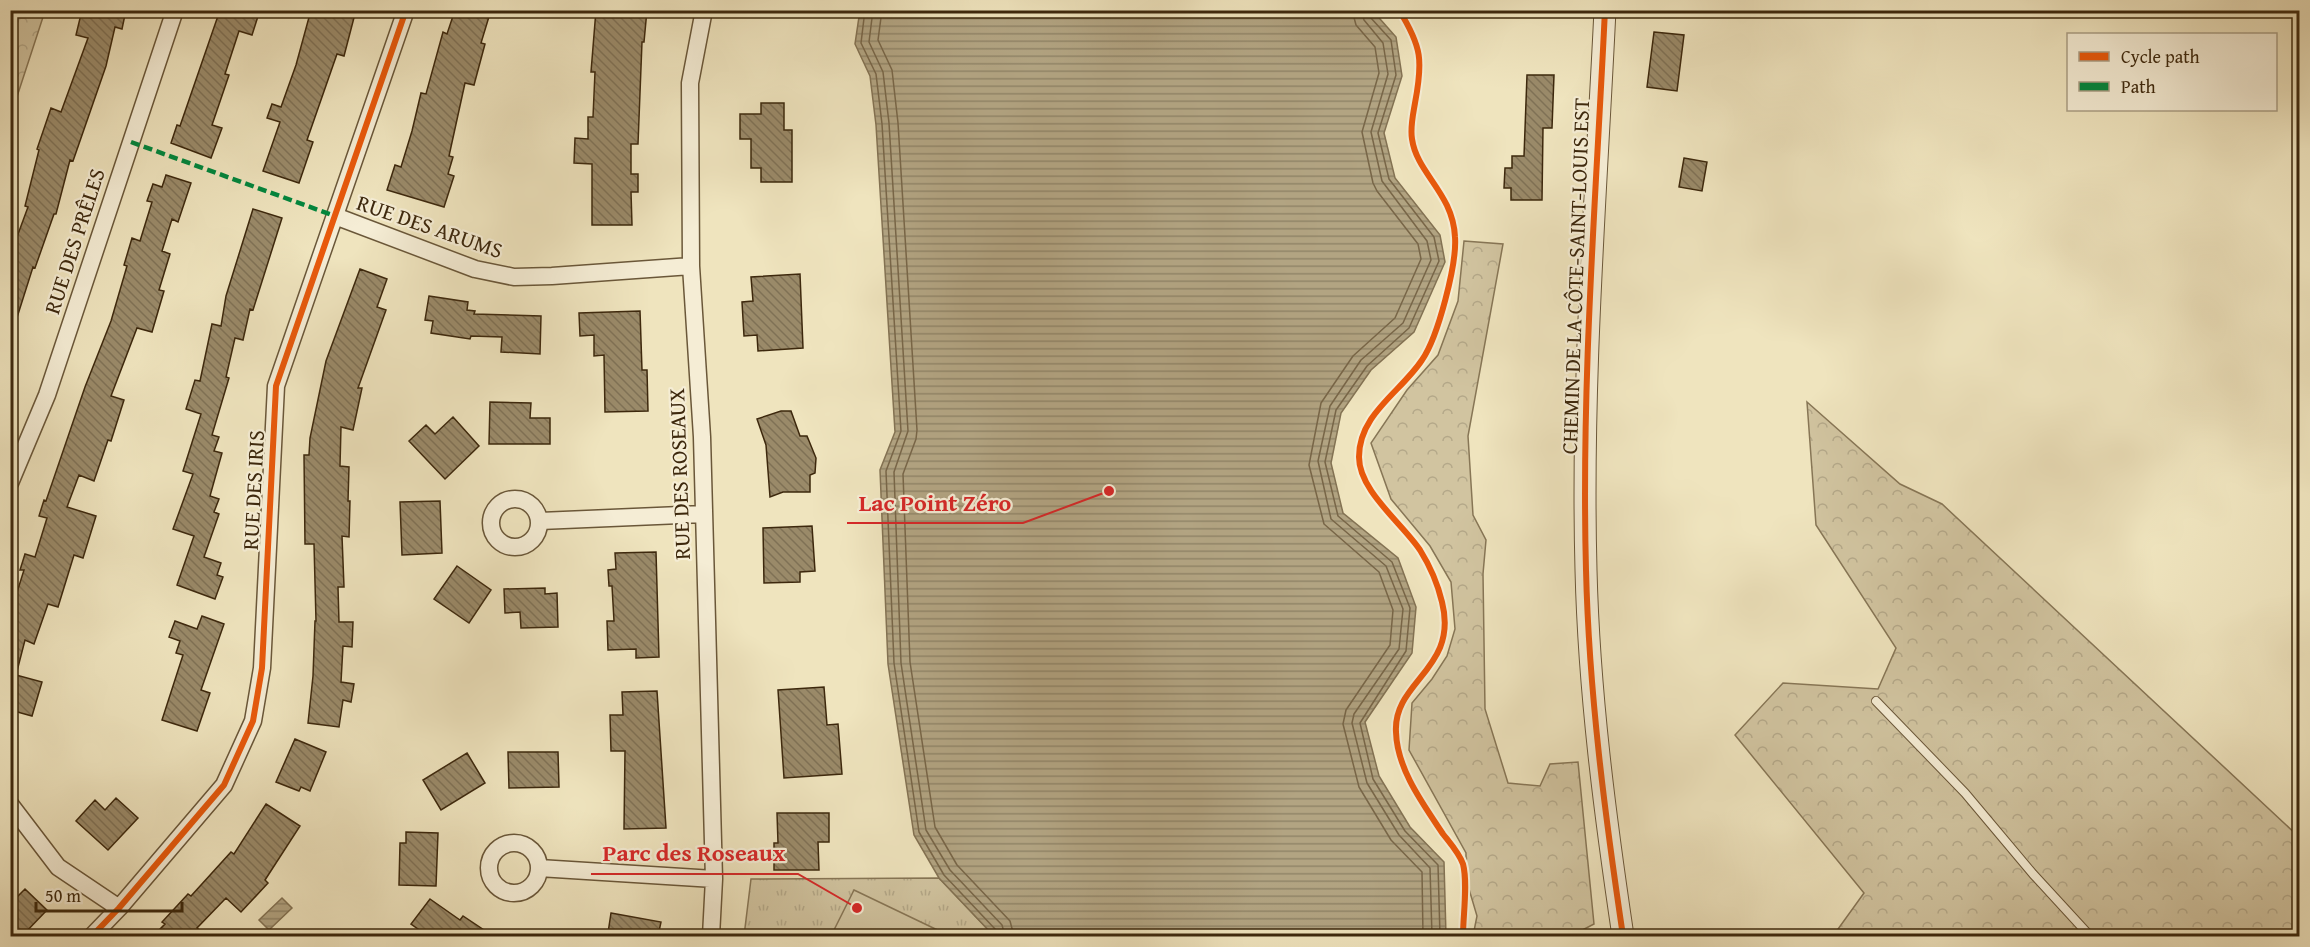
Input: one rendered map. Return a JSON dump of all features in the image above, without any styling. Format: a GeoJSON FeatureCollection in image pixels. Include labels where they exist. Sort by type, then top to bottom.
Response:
{"type":"FeatureCollection","features":[{"type":"Feature","properties":{"kind":"street","name":"RUE DES PRÊLES"},"geometry":{"type":"LineString","coordinates":[[10,483],[47,395],[175,10]]}},
{"type":"Feature","properties":{"kind":"street","name":"RUE DES IRIS"},"geometry":{"type":"LineString","coordinates":[[92,936],[119,908],[224,785],[254,722],[262,668],[276,386],[406,10]]}},
{"type":"Feature","properties":{"kind":"street","name":"RUE DES ROSEAUX"},"geometry":{"type":"LineString","coordinates":[[704,10],[690,83],[691,266],[702,437],[714,879],[711,936]]}},
{"type":"Feature","properties":{"kind":"street","name":"CHEMIN DE LA CÔTE-SAINT-LOUIS EST"},"geometry":{"type":"LineString","coordinates":[[1605,10],[1588,371],[1586,572],[1596,737],[1623,936]]}},
{"type":"Feature","properties":{"kind":"street","name":"RUE DES ARUMS"},"geometry":{"type":"LineString","coordinates":[[335,216],[475,270],[514,277],[691,266]]}},
{"type":"Feature","properties":{"kind":"street"},"geometry":{"type":"LineString","coordinates":[[540,521],[704,514]]}},
{"type":"Feature","properties":{"kind":"street"},"geometry":{"type":"LineString","coordinates":[[10,804],[58,867],[119,908]]}},
{"type":"Feature","properties":{"kind":"street"},"geometry":{"type":"LineString","coordinates":[[539,868],[714,879]]}},
{"type":"Feature","properties":{"kind":"lane"},"geometry":{"type":"LineString","coordinates":[[1876,701],[1965,793],[2033,874],[2090,936]]}},
{"type":"Feature","properties":{"kind":"green space"},"geometry":{"type":"Polygon","coordinates":[[[10,11],[45,11],[11,115],[10,11]]]}},
{"type":"Feature","properties":{"kind":"green space"},"geometry":{"type":"Polygon","coordinates":[[[1464,241],[1503,244],[1468,436],[1473,515],[1486,540],[1483,574],[1485,709],[1508,783],[1540,786],[1550,764],[1578,762],[1594,924],[1571,936],[1473,936],[1477,916],[1466,879],[1466,853],[1409,750],[1412,703],[1447,656],[1455,629],[1451,582],[1430,546],[1391,499],[1371,443],[1407,390],[1438,355],[1458,301],[1464,241]]]}},
{"type":"Feature","properties":{"kind":"green space"},"geometry":{"type":"Polygon","coordinates":[[[1807,402],[1900,484],[1942,504],[2299,837],[2299,936],[1833,936],[1864,893],[1735,735],[1783,683],[1878,689],[1896,648],[1816,525],[1807,402]]]}},
{"type":"Feature","properties":{"kind":"green space"},"geometry":{"type":"Polygon","coordinates":[[[939,878],[994,936],[744,936],[751,879],[939,878]]]}},
{"type":"Feature","properties":{"kind":"green space"},"geometry":{"type":"Polygon","coordinates":[[[854,890],[950,936],[831,936],[854,890]]]}},
{"type":"Feature","properties":{"kind":"water"},"geometry":{"type":"Polygon","coordinates":[[[860,10],[1373,11],[1396,37],[1402,76],[1384,133],[1395,178],[1440,235],[1445,262],[1414,332],[1371,370],[1341,413],[1331,463],[1343,513],[1398,558],[1416,607],[1412,653],[1365,722],[1379,776],[1410,827],[1444,862],[1446,936],[994,936],[939,878],[914,835],[888,664],[880,470],[895,432],[876,125],[870,76],[855,44],[860,10]]]}},
{"type":"Feature","properties":{"kind":"water"},"geometry":{"type":"Polygon","coordinates":[[[282,898],[292,908],[269,930],[259,920],[282,898]]]}},
{"type":"Feature","properties":{"kind":"building"},"geometry":{"type":"Polygon","coordinates":[[[82,10],[126,10],[122,29],[115,27],[106,66],[73,161],[70,160],[56,214],[54,214],[35,268],[33,267],[14,327],[10,327],[10,256],[28,207],[25,206],[39,150],[37,149],[51,108],[61,112],[88,38],[76,35],[82,10]]]}},
{"type":"Feature","properties":{"kind":"building"},"geometry":{"type":"Polygon","coordinates":[[[220,10],[260,10],[252,35],[239,31],[225,74],[229,75],[212,125],[222,128],[211,158],[171,143],[177,125],[180,126],[220,10]]]}},
{"type":"Feature","properties":{"kind":"building"},"geometry":{"type":"Polygon","coordinates":[[[311,10],[356,10],[344,56],[337,54],[307,140],[313,142],[299,183],[263,171],[280,122],[267,118],[272,104],[281,107],[296,65],[311,10]]]}},
{"type":"Feature","properties":{"kind":"building"},"geometry":{"type":"Polygon","coordinates":[[[455,10],[491,10],[481,43],[485,44],[474,85],[465,83],[449,156],[453,157],[448,174],[454,176],[444,207],[387,190],[395,165],[401,167],[421,93],[426,94],[443,32],[447,34],[455,10]]]}},
{"type":"Feature","properties":{"kind":"building"},"geometry":{"type":"Polygon","coordinates":[[[596,10],[647,10],[644,42],[642,42],[638,144],[631,144],[631,174],[638,174],[638,192],[631,192],[632,225],[592,225],[592,164],[574,163],[575,138],[588,139],[588,117],[593,117],[595,72],[591,72],[596,10]]]}},
{"type":"Feature","properties":{"kind":"building"},"geometry":{"type":"Polygon","coordinates":[[[1654,32],[1684,35],[1677,91],[1647,87],[1654,32]]]}},
{"type":"Feature","properties":{"kind":"building"},"geometry":{"type":"Polygon","coordinates":[[[1527,75],[1554,75],[1552,128],[1543,128],[1542,200],[1511,200],[1511,188],[1504,188],[1505,168],[1512,168],[1512,156],[1524,156],[1527,75]]]}},
{"type":"Feature","properties":{"kind":"building"},"geometry":{"type":"Polygon","coordinates":[[[761,103],[784,103],[784,130],[792,130],[792,182],[761,182],[761,168],[751,168],[751,139],[740,139],[740,114],[761,114],[761,103]]]}},
{"type":"Feature","properties":{"kind":"building"},"geometry":{"type":"Polygon","coordinates":[[[1684,158],[1707,162],[1702,191],[1679,187],[1684,158]]]}},
{"type":"Feature","properties":{"kind":"building"},"geometry":{"type":"Polygon","coordinates":[[[166,175],[191,183],[178,222],[172,219],[162,251],[170,254],[159,290],[164,291],[152,332],[137,328],[111,396],[124,400],[111,441],[108,440],[94,481],[79,475],[67,507],[96,516],[83,558],[74,555],[58,607],[48,604],[34,644],[25,640],[16,675],[42,682],[32,716],[10,710],[10,604],[13,605],[24,570],[20,570],[25,554],[35,557],[47,518],[39,516],[111,321],[127,266],[124,265],[132,238],[140,241],[152,202],[147,201],[153,184],[162,187],[166,175]]]}},
{"type":"Feature","properties":{"kind":"building"},"geometry":{"type":"Polygon","coordinates":[[[253,209],[282,218],[253,310],[250,309],[243,340],[235,338],[226,377],[229,378],[212,435],[219,437],[214,451],[222,453],[210,496],[219,499],[214,512],[219,514],[204,557],[221,563],[217,575],[223,577],[215,599],[177,585],[194,536],[173,529],[193,474],[183,471],[201,414],[186,409],[195,380],[200,381],[212,324],[221,326],[226,296],[253,209]]]}},
{"type":"Feature","properties":{"kind":"building"},"geometry":{"type":"Polygon","coordinates":[[[360,269],[387,279],[377,307],[386,310],[358,388],[362,388],[353,430],[341,427],[340,466],[349,467],[348,501],[350,501],[349,537],[342,536],[344,587],[338,587],[339,622],[353,622],[352,647],[343,646],[341,682],[354,684],[351,702],[343,700],[339,727],[308,723],[316,621],[314,544],[305,544],[304,455],[309,455],[310,438],[326,361],[360,269]]]}},
{"type":"Feature","properties":{"kind":"building"},"geometry":{"type":"Polygon","coordinates":[[[800,274],[803,348],[758,351],[757,335],[744,336],[742,302],[753,301],[751,277],[800,274]]]}},
{"type":"Feature","properties":{"kind":"building"},"geometry":{"type":"Polygon","coordinates":[[[429,296],[468,302],[467,310],[475,311],[474,314],[541,316],[540,354],[501,352],[502,337],[471,336],[470,339],[431,333],[433,321],[425,320],[429,296]]]}},
{"type":"Feature","properties":{"kind":"building"},"geometry":{"type":"Polygon","coordinates":[[[640,311],[642,370],[647,370],[648,411],[605,412],[604,355],[594,356],[594,335],[580,336],[579,313],[640,311]]]}},
{"type":"Feature","properties":{"kind":"building"},"geometry":{"type":"Polygon","coordinates":[[[490,402],[531,403],[530,418],[550,418],[550,444],[489,444],[490,402]]]}},
{"type":"Feature","properties":{"kind":"building"},"geometry":{"type":"Polygon","coordinates":[[[781,411],[791,411],[800,436],[807,436],[816,458],[815,473],[810,475],[810,492],[783,492],[770,497],[766,445],[757,419],[781,411]]]}},
{"type":"Feature","properties":{"kind":"building"},"geometry":{"type":"Polygon","coordinates":[[[453,417],[479,446],[445,479],[409,441],[426,425],[435,434],[453,417]]]}},
{"type":"Feature","properties":{"kind":"building"},"geometry":{"type":"Polygon","coordinates":[[[440,501],[442,553],[402,555],[400,502],[440,501]]]}},
{"type":"Feature","properties":{"kind":"building"},"geometry":{"type":"Polygon","coordinates":[[[812,526],[815,571],[800,572],[800,582],[764,583],[763,528],[812,526]]]}},
{"type":"Feature","properties":{"kind":"building"},"geometry":{"type":"Polygon","coordinates":[[[656,552],[659,657],[636,658],[636,649],[608,650],[607,621],[614,621],[612,586],[609,586],[608,570],[616,569],[615,553],[656,552]]]}},
{"type":"Feature","properties":{"kind":"building"},"geometry":{"type":"Polygon","coordinates":[[[457,566],[491,590],[469,623],[434,599],[457,566]]]}},
{"type":"Feature","properties":{"kind":"building"},"geometry":{"type":"Polygon","coordinates":[[[545,588],[545,594],[557,593],[558,627],[521,628],[520,612],[505,613],[504,589],[545,588]]]}},
{"type":"Feature","properties":{"kind":"building"},"geometry":{"type":"Polygon","coordinates":[[[202,616],[224,624],[201,690],[210,693],[197,731],[162,720],[183,655],[176,653],[180,641],[169,637],[175,621],[197,629],[202,616]]]}},
{"type":"Feature","properties":{"kind":"building"},"geometry":{"type":"Polygon","coordinates":[[[824,687],[827,725],[838,724],[842,774],[784,778],[778,690],[824,687]]]}},
{"type":"Feature","properties":{"kind":"building"},"geometry":{"type":"Polygon","coordinates":[[[657,691],[666,828],[624,829],[625,751],[611,751],[610,715],[623,715],[622,692],[657,691]]]}},
{"type":"Feature","properties":{"kind":"building"},"geometry":{"type":"Polygon","coordinates":[[[295,739],[326,752],[310,791],[301,787],[299,791],[276,782],[295,739]]]}},
{"type":"Feature","properties":{"kind":"building"},"geometry":{"type":"Polygon","coordinates":[[[508,752],[558,752],[559,787],[509,788],[508,752]]]}},
{"type":"Feature","properties":{"kind":"building"},"geometry":{"type":"Polygon","coordinates":[[[467,753],[485,783],[441,810],[423,780],[467,753]]]}},
{"type":"Feature","properties":{"kind":"building"},"geometry":{"type":"Polygon","coordinates":[[[116,798],[138,818],[108,850],[76,821],[95,800],[105,810],[116,798]]]}},
{"type":"Feature","properties":{"kind":"building"},"geometry":{"type":"Polygon","coordinates":[[[266,804],[300,826],[265,880],[268,883],[241,912],[226,898],[197,928],[207,936],[153,936],[165,924],[162,922],[188,894],[191,896],[231,852],[234,854],[266,804]]]}},
{"type":"Feature","properties":{"kind":"building"},"geometry":{"type":"Polygon","coordinates":[[[777,813],[829,813],[829,842],[818,842],[819,870],[774,870],[774,843],[778,843],[777,813]]]}},
{"type":"Feature","properties":{"kind":"building"},"geometry":{"type":"Polygon","coordinates":[[[406,832],[438,833],[436,886],[399,885],[400,843],[406,843],[406,832]]]}},
{"type":"Feature","properties":{"kind":"building"},"geometry":{"type":"Polygon","coordinates":[[[25,889],[47,910],[22,936],[10,936],[10,904],[25,889]]]}},
{"type":"Feature","properties":{"kind":"building"},"geometry":{"type":"Polygon","coordinates":[[[430,899],[460,920],[463,916],[493,936],[428,936],[411,924],[430,899]]]}},
{"type":"Feature","properties":{"kind":"building"},"geometry":{"type":"Polygon","coordinates":[[[611,913],[661,922],[658,936],[619,936],[608,933],[611,913]]]}},
{"type":"Feature","properties":{"kind":"marked path"},"geometry":{"type":"LineString","coordinates":[[131,142],[335,216]]}},
{"type":"Feature","properties":{"kind":"cycle path"},"geometry":{"type":"LineString","coordinates":[[92,936],[119,908],[224,785],[253,721],[262,668],[276,386],[406,10]]}},
{"type":"Feature","properties":{"kind":"cycle path"},"geometry":{"type":"LineString","coordinates":[[1399,10],[1412,34],[1419,55],[1420,65],[1411,130],[1412,139],[1421,163],[1448,208],[1453,222],[1455,249],[1450,282],[1428,349],[1413,372],[1373,416],[1361,442],[1359,457],[1366,482],[1424,556],[1442,602],[1445,625],[1442,643],[1434,659],[1404,700],[1398,715],[1396,732],[1397,746],[1412,786],[1463,864],[1465,890],[1463,936]]}},
{"type":"Feature","properties":{"kind":"cycle path"},"geometry":{"type":"LineString","coordinates":[[1605,10],[1587,360],[1586,570],[1599,754],[1623,936]]}},
{"type":"Feature","properties":{"kind":"place","name":"Lac Point Zéro"},"geometry":{"type":"Point","coordinates":[1109,491]}},
{"type":"Feature","properties":{"kind":"place","name":"Parc des Roseaux"},"geometry":{"type":"Point","coordinates":[857,908]}}]}
